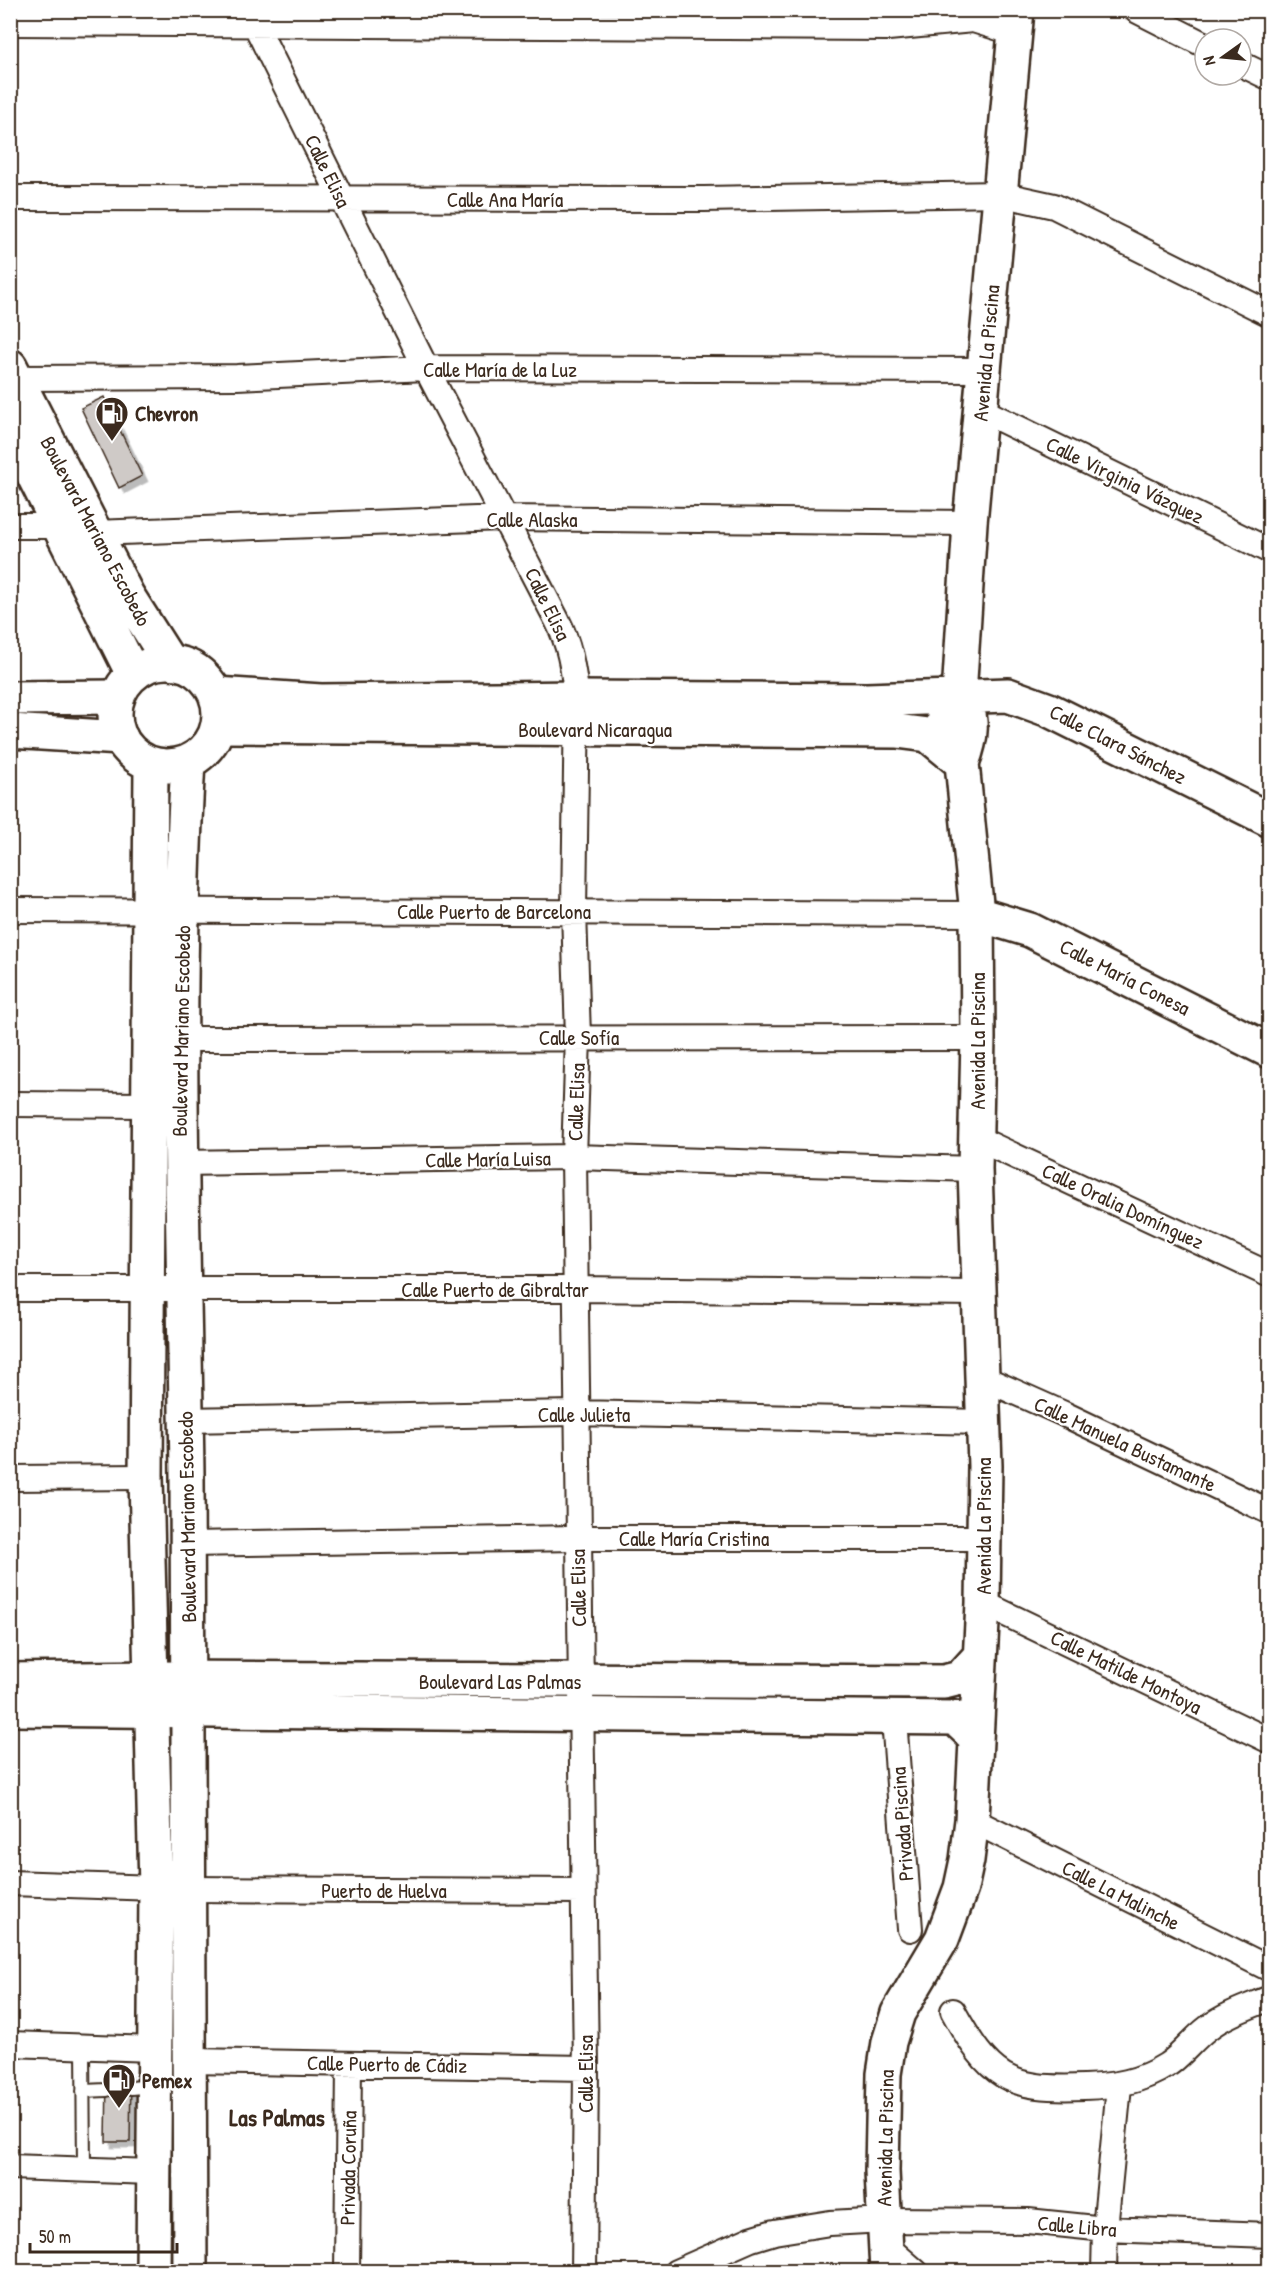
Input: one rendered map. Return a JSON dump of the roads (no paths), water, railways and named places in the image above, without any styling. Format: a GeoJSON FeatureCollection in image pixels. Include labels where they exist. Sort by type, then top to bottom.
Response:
{"type":"FeatureCollection","features":[{"type":"Feature","properties":{"kind":"street"},"geometry":{"type":"LineString","coordinates":[[1136,10],[1193,39]]}},
{"type":"Feature","properties":{"kind":"street"},"geometry":{"type":"LineString","coordinates":[[10,23],[251,16],[888,28],[965,15],[1016,22]]}},
{"type":"Feature","properties":{"kind":"street","name":"Calle Elisa"},"geometry":{"type":"LineString","coordinates":[[251,16],[426,368],[566,638],[577,713],[574,911],[578,1037],[574,1157],[577,1538],[586,2068],[584,2271]]}},
{"type":"Feature","properties":{"kind":"street","name":"Avenida La Piscina"},"geometry":{"type":"LineString","coordinates":[[885,2246],[882,2110],[889,2042],[907,1994],[942,1939],[961,1888],[972,1820],[965,1728],[979,1657],[985,1538],[976,1153],[977,914],[962,764],[947,741],[943,728],[944,715],[958,695],[970,523],[1016,22]]}},
{"type":"Feature","properties":{"kind":"street"},"geometry":{"type":"LineString","coordinates":[[1253,69],[1269,78]]}},
{"type":"Feature","properties":{"kind":"street","name":"Calle Ana María"},"geometry":{"type":"LineString","coordinates":[[10,198],[704,199],[1000,194],[1054,206],[1269,314]]}},
{"type":"Feature","properties":{"kind":"street","name":"Calle María de la Luz"},"geometry":{"type":"LineString","coordinates":[[13,372],[237,377],[426,368],[985,370]]}},
{"type":"Feature","properties":{"kind":"street","name":"Boulevard Mariano Escobedo"},"geometry":{"type":"LineString","coordinates":[[13,372],[127,595],[169,661]]}},
{"type":"Feature","properties":{"kind":"street","name":"Calle Virginia Vázquez"},"geometry":{"type":"LineString","coordinates":[[981,410],[1269,551]]}},
{"type":"Feature","properties":{"kind":"street","name":"Boulevard Mariano Escobedo"},"geometry":{"type":"LineString","coordinates":[[10,428],[60,526],[125,685]]}},
{"type":"Feature","properties":{"kind":"street","name":"Calle Alaska"},"geometry":{"type":"LineString","coordinates":[[94,532],[503,518],[970,523]]}},
{"type":"Feature","properties":{"kind":"street"},"geometry":{"type":"LineString","coordinates":[[10,526],[60,526]]}},
{"type":"Feature","properties":{"kind":"street"},"geometry":{"type":"LineString","coordinates":[[10,698],[125,685],[156,662],[169,661],[183,664],[197,671],[208,681],[217,710],[207,747],[188,762],[163,766],[151,764],[129,749],[121,738],[115,718],[125,685]]}},
{"type":"Feature","properties":{"kind":"street","name":"Boulevard Nicaragua"},"geometry":{"type":"LineString","coordinates":[[577,713],[958,695]]}},
{"type":"Feature","properties":{"kind":"street","name":"Calle Clara Sánchez"},"geometry":{"type":"LineString","coordinates":[[958,695],[1008,695],[1027,700],[1269,820]]}},
{"type":"Feature","properties":{"kind":"street","name":"Boulevard Nicaragua"},"geometry":{"type":"LineString","coordinates":[[217,710],[321,701],[897,731],[928,735],[962,764]]}},
{"type":"Feature","properties":{"kind":"street"},"geometry":{"type":"LineString","coordinates":[[10,731],[121,738]]}},
{"type":"Feature","properties":{"kind":"street","name":"Boulevard Mariano Escobedo"},"geometry":{"type":"LineString","coordinates":[[153,2271],[152,2172],[142,2087],[153,2049],[189,1712],[180,1163],[180,1039],[188,762]]}},
{"type":"Feature","properties":{"kind":"street","name":"Boulevard Mariano Escobedo"},"geometry":{"type":"LineString","coordinates":[[151,764],[146,1478],[153,1711],[188,2061],[190,2271]]}},
{"type":"Feature","properties":{"kind":"street","name":"Calle Puerto de Barcelona"},"geometry":{"type":"LineString","coordinates":[[10,910],[977,914]]}},
{"type":"Feature","properties":{"kind":"street","name":"Calle María Conesa"},"geometry":{"type":"LineString","coordinates":[[977,914],[1030,930],[1269,1051]]}},
{"type":"Feature","properties":{"kind":"street","name":"Calle Sofía"},"geometry":{"type":"LineString","coordinates":[[180,1039],[978,1038]]}},
{"type":"Feature","properties":{"kind":"street"},"geometry":{"type":"LineString","coordinates":[[10,1104],[148,1105]]}},
{"type":"Feature","properties":{"kind":"street","name":"Calle María Luisa"},"geometry":{"type":"LineString","coordinates":[[180,1163],[976,1153]]}},
{"type":"Feature","properties":{"kind":"street","name":"Calle Oralia Domínguez"},"geometry":{"type":"LineString","coordinates":[[976,1153],[1269,1275]]}},
{"type":"Feature","properties":{"kind":"street","name":"Calle Puerto de Gibraltar"},"geometry":{"type":"LineString","coordinates":[[10,1289],[575,1289],[979,1293]]}},
{"type":"Feature","properties":{"kind":"street","name":"Calle Manuela Bustamante"},"geometry":{"type":"LineString","coordinates":[[981,1377],[1064,1413],[1269,1512]]}},
{"type":"Feature","properties":{"kind":"street","name":"Calle Julieta"},"geometry":{"type":"LineString","coordinates":[[186,1420],[577,1413],[983,1422]]}},
{"type":"Feature","properties":{"kind":"street"},"geometry":{"type":"LineString","coordinates":[[10,1478],[146,1478]]}},
{"type":"Feature","properties":{"kind":"street","name":"Calle María Cristina"},"geometry":{"type":"LineString","coordinates":[[188,1544],[577,1538],[985,1538]]}},
{"type":"Feature","properties":{"kind":"street","name":"Calle Matilde Montoya"},"geometry":{"type":"LineString","coordinates":[[983,1603],[1269,1740]]}},
{"type":"Feature","properties":{"kind":"street"},"geometry":{"type":"LineString","coordinates":[[965,1728],[962,1699],[954,1681],[966,1673],[979,1657]]}},
{"type":"Feature","properties":{"kind":"street","name":"Boulevard Las Palmas"},"geometry":{"type":"LineString","coordinates":[[10,1680],[188,1678],[580,1682],[954,1681]]}},
{"type":"Feature","properties":{"kind":"street","name":"Boulevard Las Palmas"},"geometry":{"type":"LineString","coordinates":[[10,1709],[894,1719],[965,1728]]}},
{"type":"Feature","properties":{"kind":"street","name":"Privada Piscina"},"geometry":{"type":"LineString","coordinates":[[894,1719],[910,1929]]}},
{"type":"Feature","properties":{"kind":"street","name":"Calle La Malinche"},"geometry":{"type":"LineString","coordinates":[[972,1820],[1269,1969]]}},
{"type":"Feature","properties":{"kind":"street","name":"Puerto de Huelva"},"geometry":{"type":"LineString","coordinates":[[10,1883],[172,1888],[582,1891]]}},
{"type":"Feature","properties":{"kind":"street"},"geometry":{"type":"LineString","coordinates":[[953,2011],[979,2054],[990,2065],[1015,2081],[1041,2088],[1119,2086],[1145,2077],[1168,2064],[1207,2028],[1228,2015],[1269,1998]]}},
{"type":"Feature","properties":{"kind":"street"},"geometry":{"type":"LineString","coordinates":[[10,2044],[153,2049]]}},
{"type":"Feature","properties":{"kind":"street","name":"Calle Puerto de Cádiz"},"geometry":{"type":"LineString","coordinates":[[188,2061],[586,2068]]}},
{"type":"Feature","properties":{"kind":"street","name":"Privada Coruña"},"geometry":{"type":"LineString","coordinates":[[347,2271],[349,2064]]}},
{"type":"Feature","properties":{"kind":"street"},"geometry":{"type":"LineString","coordinates":[[1104,2271],[1105,2229],[1119,2086]]}},
{"type":"Feature","properties":{"kind":"street"},"geometry":{"type":"LineString","coordinates":[[10,2167],[152,2172]]}},
{"type":"Feature","properties":{"kind":"street","name":"Calle Libra"},"geometry":{"type":"LineString","coordinates":[[676,2271],[774,2232],[830,2223],[885,2246],[1028,2221],[1105,2229],[1269,2235]]}},
{"type":"Feature","properties":{"kind":"street"},"geometry":{"type":"LineString","coordinates":[[885,2246],[916,2271]]}},
{"type":"Feature","properties":{"kind":"lane"},"geometry":{"type":"LineString","coordinates":[[83,2047],[84,2169]]}},
{"type":"Feature","properties":{"kind":"lane"},"geometry":{"type":"LineString","coordinates":[[82,2091],[107,2090]]}},
{"type":"Feature","properties":{"kind":"place","name":"Chevron"},"geometry":{"type":"Point","coordinates":[112,442]}},
{"type":"Feature","properties":{"kind":"place","name":"Pemex"},"geometry":{"type":"Point","coordinates":[119,2109]}},
{"type":"Feature","properties":{"kind":"district","name":"Las Palmas"},"geometry":{"type":"Point","coordinates":[277,2117]}}]}
